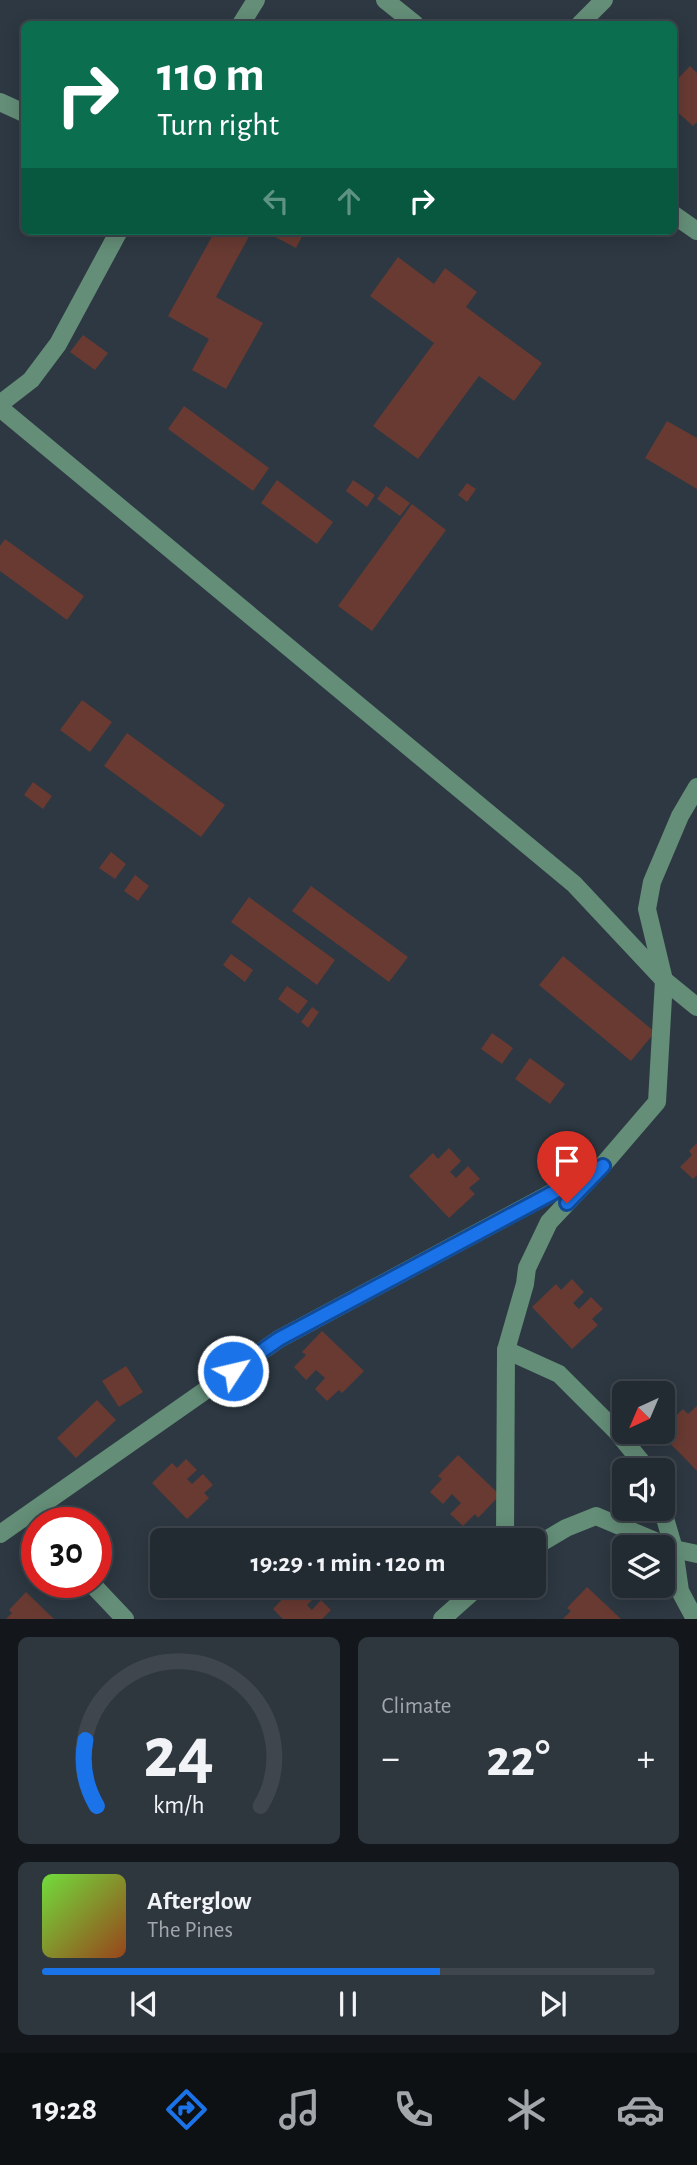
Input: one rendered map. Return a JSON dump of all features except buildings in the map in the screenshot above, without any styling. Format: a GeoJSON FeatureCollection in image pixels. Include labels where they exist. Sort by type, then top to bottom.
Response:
{"type":"FeatureCollection","features":[{"type":"Feature","properties":{"kind":"street"},"geometry":{"type":"LineString","coordinates":[[243,21],[256,0]]}},
{"type":"Feature","properties":{"kind":"street"},"geometry":{"type":"LineString","coordinates":[[385,0],[411,21]]}},
{"type":"Feature","properties":{"kind":"street"},"geometry":{"type":"LineString","coordinates":[[583,21],[604,0]]}},
{"type":"Feature","properties":{"kind":"street"},"geometry":{"type":"LineString","coordinates":[[0,102],[21,112]]}},
{"type":"Feature","properties":{"kind":"street"},"geometry":{"type":"LineString","coordinates":[[677,217],[697,231]]}},
{"type":"Feature","properties":{"kind":"street"},"geometry":{"type":"LineString","coordinates":[[117,235],[58,344],[31,380],[0,406],[574,884],[664,979],[697,1007]]}},
{"type":"Feature","properties":{"kind":"street"},"geometry":{"type":"LineString","coordinates":[[505,1528],[506,1350],[527,1268],[549,1222],[603,1166],[657,1102],[664,979],[647,909],[652,882],[680,816],[697,787]]}},
{"type":"Feature","properties":{"kind":"street"},"geometry":{"type":"LineString","coordinates":[[50,1507],[279,1339],[603,1166]]}},
{"type":"Feature","properties":{"kind":"street"},"geometry":{"type":"LineString","coordinates":[[506,1350],[559,1374],[617,1432],[638,1458]]}},
{"type":"Feature","properties":{"kind":"street"},"geometry":{"type":"LineString","coordinates":[[546,1540],[596,1516],[641,1535]]}},
{"type":"Feature","properties":{"kind":"street"},"geometry":{"type":"LineString","coordinates":[[0,1534],[21,1525]]}},
{"type":"Feature","properties":{"kind":"street"},"geometry":{"type":"LineString","coordinates":[[675,1549],[697,1553]]}},
{"type":"Feature","properties":{"kind":"street"},"geometry":{"type":"LineString","coordinates":[[675,1556],[680,1591],[695,1619]]}},
{"type":"Feature","properties":{"kind":"street"},"geometry":{"type":"LineString","coordinates":[[105,1598],[125,1619]]}},
{"type":"Feature","properties":{"kind":"street"},"geometry":{"type":"LineString","coordinates":[[442,1619],[466,1598]]}},
{"type":"Feature","properties":{"kind":"route"},"geometry":{"type":"LineString","coordinates":[[233,1371],[279,1339],[603,1166],[567,1203]]}}]}
